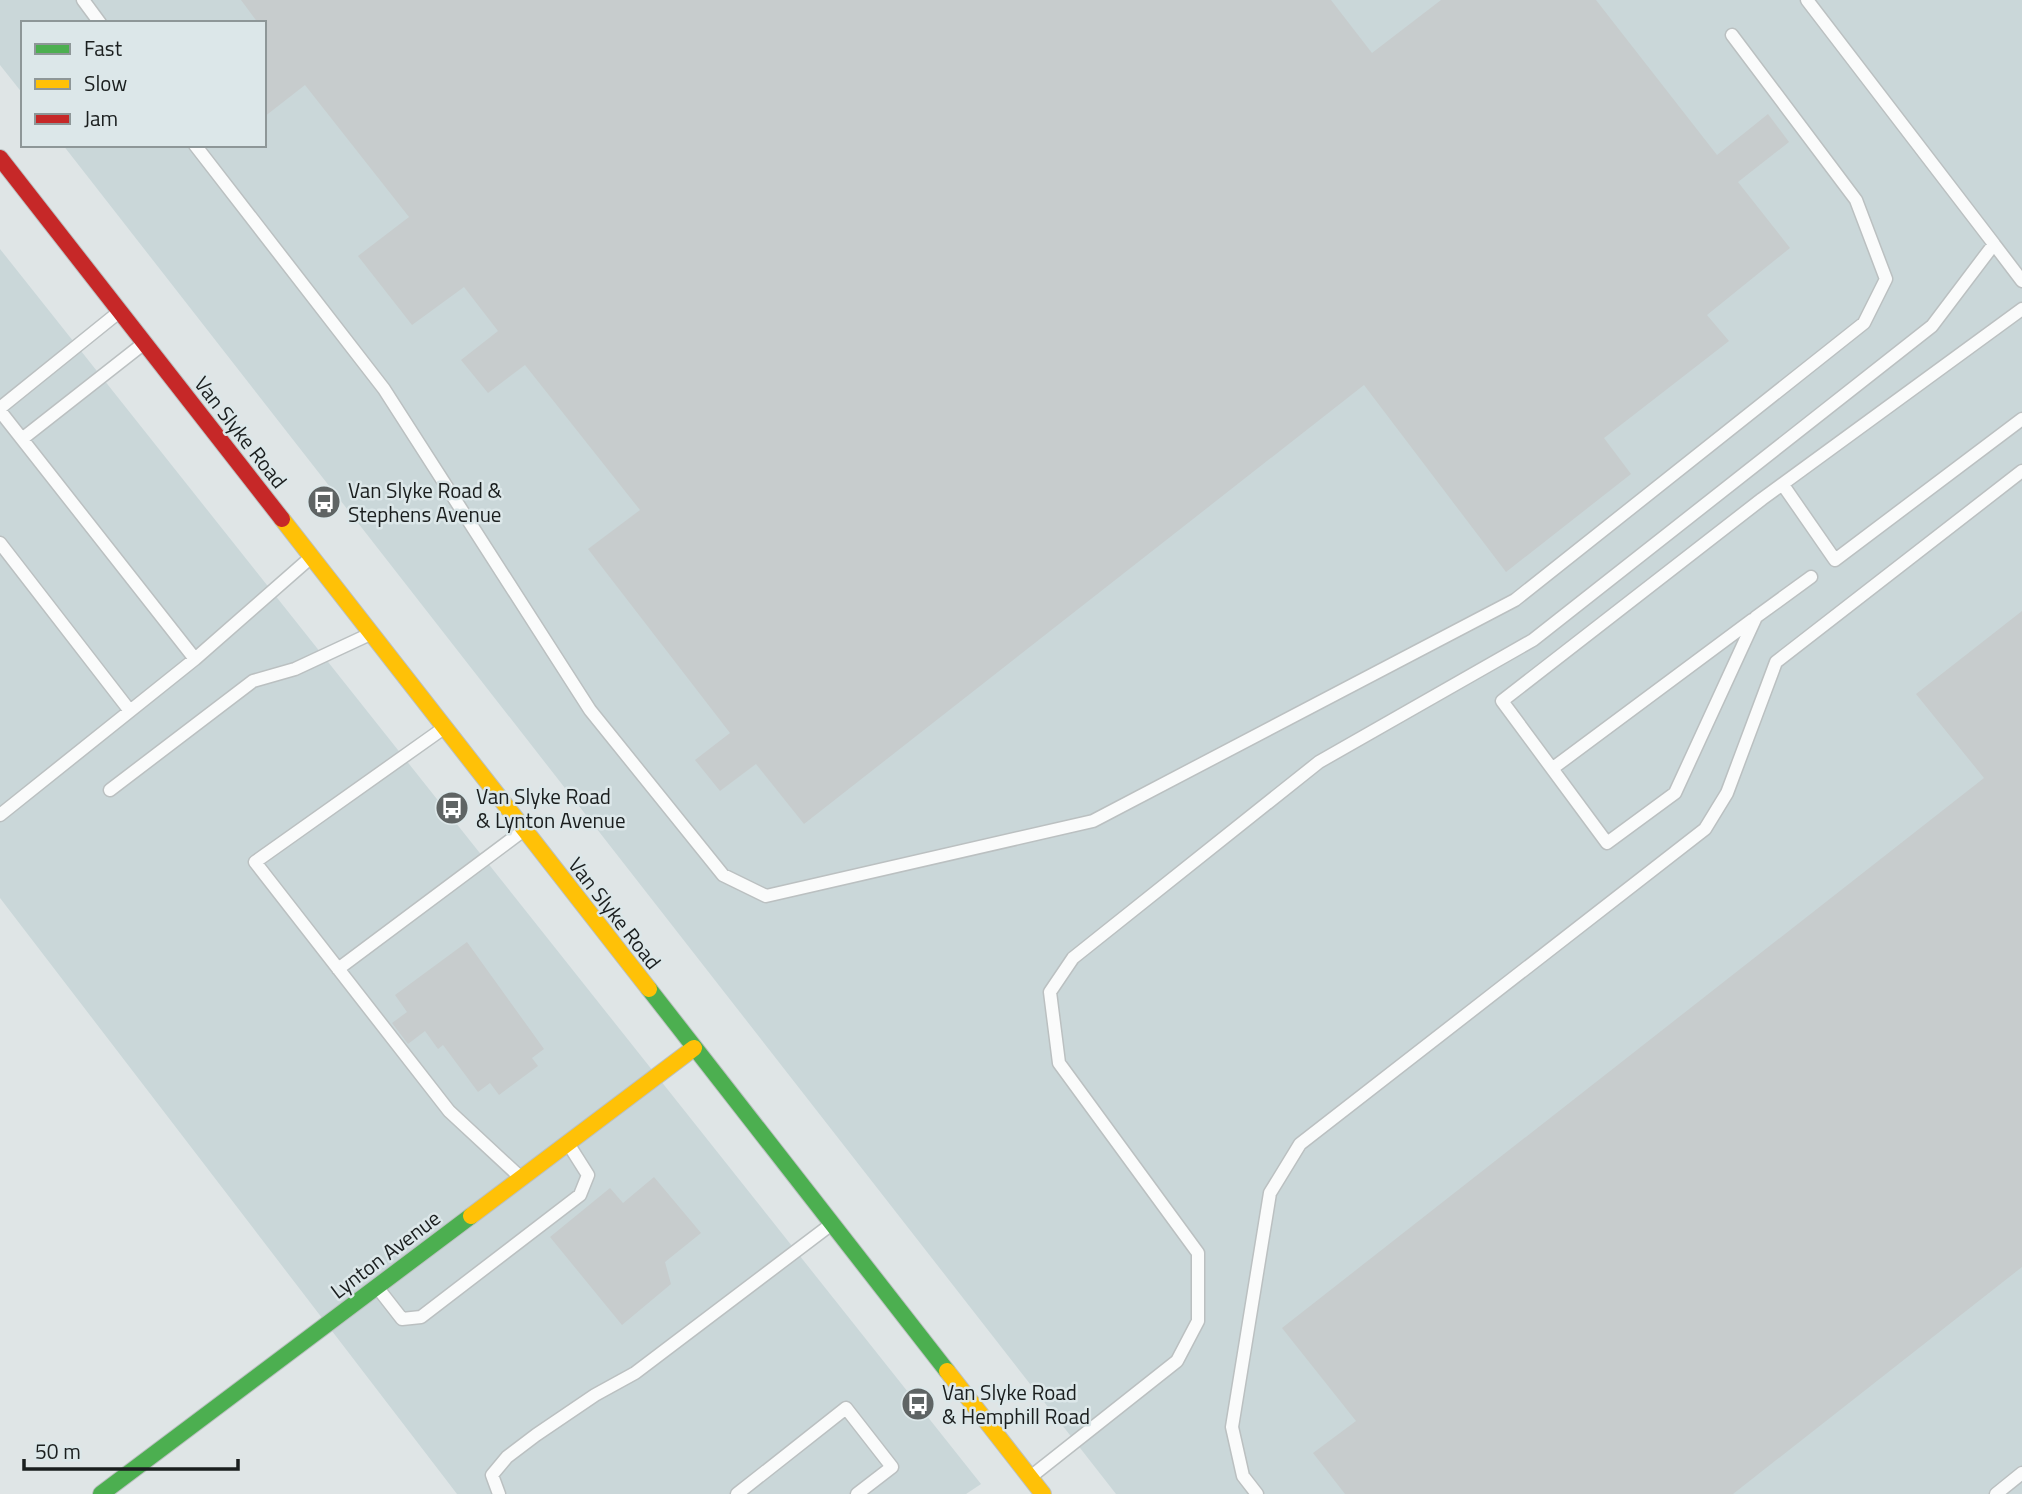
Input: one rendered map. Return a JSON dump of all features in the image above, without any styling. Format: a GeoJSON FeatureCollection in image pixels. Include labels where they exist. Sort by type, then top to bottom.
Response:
{"type":"FeatureCollection","features":[{"type":"Feature","properties":{"kind":"street","name":"Van Slyke Road"},"geometry":{"type":"LineString","coordinates":[[0,158],[832,1223],[1024,1481],[1043,1494]]}},
{"type":"Feature","properties":{"kind":"street","name":"Lynton Avenue"},"geometry":{"type":"LineString","coordinates":[[101,1494],[694,1048]]}},
{"type":"Feature","properties":{"kind":"lane"},"geometry":{"type":"LineString","coordinates":[[83,0],[99,21]]}},
{"type":"Feature","properties":{"kind":"lane"},"geometry":{"type":"LineString","coordinates":[[1807,0],[2022,281]]}},
{"type":"Feature","properties":{"kind":"lane"},"geometry":{"type":"LineString","coordinates":[[197,147],[384,389],[590,710],[723,876],[766,896],[1093,821],[1515,600],[1864,323],[1886,279],[1856,200],[1732,35]]}},
{"type":"Feature","properties":{"kind":"lane"},"geometry":{"type":"LineString","coordinates":[[1024,1481],[1177,1361],[1198,1321],[1198,1253],[1059,1063],[1050,992],[1073,958],[1318,762],[1533,640],[1932,326],[1994,244]]}},
{"type":"Feature","properties":{"kind":"lane"},"geometry":{"type":"LineString","coordinates":[[1756,617],[1675,793],[1607,842],[1502,701],[1783,485],[2022,309]]}},
{"type":"Feature","properties":{"kind":"lane"},"geometry":{"type":"LineString","coordinates":[[119,311],[0,409],[195,659]]}},
{"type":"Feature","properties":{"kind":"lane"},"geometry":{"type":"LineString","coordinates":[[22,439],[144,343]]}},
{"type":"Feature","properties":{"kind":"lane"},"geometry":{"type":"LineString","coordinates":[[1783,485],[1835,560],[2022,419]]}},
{"type":"Feature","properties":{"kind":"lane"},"geometry":{"type":"LineString","coordinates":[[1257,1494],[1243,1476],[1232,1427],[1270,1193],[1300,1144],[1705,829],[1727,793],[1776,662],[2022,471]]}},
{"type":"Feature","properties":{"kind":"lane"},"geometry":{"type":"LineString","coordinates":[[0,543],[130,711]]}},
{"type":"Feature","properties":{"kind":"lane"},"geometry":{"type":"LineString","coordinates":[[0,816],[195,659],[312,556]]}},
{"type":"Feature","properties":{"kind":"lane"},"geometry":{"type":"LineString","coordinates":[[1553,768],[1811,577]]}},
{"type":"Feature","properties":{"kind":"lane"},"geometry":{"type":"LineString","coordinates":[[110,790],[253,681],[295,669],[372,633]]}},
{"type":"Feature","properties":{"kind":"lane"},"geometry":{"type":"LineString","coordinates":[[444,727],[255,862],[449,1111],[521,1178]]}},
{"type":"Feature","properties":{"kind":"lane"},"geometry":{"type":"LineString","coordinates":[[338,969],[524,830]]}},
{"type":"Feature","properties":{"kind":"lane"},"geometry":{"type":"LineString","coordinates":[[377,1287],[402,1319],[421,1317],[580,1195],[588,1175],[568,1143]]}},
{"type":"Feature","properties":{"kind":"lane"},"geometry":{"type":"LineString","coordinates":[[499,1494],[492,1475],[507,1457],[595,1395],[635,1373],[832,1223]]}},
{"type":"Feature","properties":{"kind":"lane"},"geometry":{"type":"LineString","coordinates":[[737,1494],[846,1408],[892,1467],[857,1494]]}},
{"type":"Feature","properties":{"kind":"lane"},"geometry":{"type":"LineString","coordinates":[[1996,1494],[2022,1474]]}},
{"type":"Feature","properties":{"kind":"shaded area"},"geometry":{"type":"Polygon","coordinates":[[[0,0],[2022,0],[2022,1494],[1116,1494],[65,147],[266,147],[266,21],[21,21],[21,91],[0,65],[0,0]]]}},
{"type":"Feature","properties":{"kind":"shaded area"},"geometry":{"type":"Polygon","coordinates":[[[0,249],[981,1484],[966,1494],[457,1494],[0,898],[0,249]]]}},
{"type":"Feature","properties":{"kind":"building"},"geometry":{"type":"Polygon","coordinates":[[[241,0],[1331,0],[1372,53],[1441,0],[1596,0],[1717,155],[1768,114],[1789,142],[1738,182],[1790,248],[1707,315],[1729,341],[1604,438],[1631,474],[1506,572],[1364,385],[804,824],[756,764],[720,791],[695,760],[730,733],[588,549],[640,510],[525,365],[488,393],[461,360],[498,331],[464,287],[412,325],[358,256],[409,217],[305,85],[266,115],[266,21],[257,21],[241,0]]]}},
{"type":"Feature","properties":{"kind":"building"},"geometry":{"type":"Polygon","coordinates":[[[2022,611],[2022,1267],[1733,1494],[1345,1494],[1313,1453],[1356,1421],[1282,1328],[1984,778],[1916,694],[2022,611]]]}},
{"type":"Feature","properties":{"kind":"building"},"geometry":{"type":"Polygon","coordinates":[[[467,942],[544,1049],[532,1058],[538,1066],[499,1095],[490,1083],[478,1092],[443,1045],[438,1049],[425,1031],[408,1044],[392,1023],[407,1012],[395,995],[467,942]]]}},
{"type":"Feature","properties":{"kind":"building"},"geometry":{"type":"Polygon","coordinates":[[[654,1177],[701,1233],[665,1262],[671,1284],[622,1325],[550,1237],[610,1188],[623,1203],[654,1177]]]}},
{"type":"Feature","properties":{"kind":"traffic: fast"},"geometry":{"type":"LineString","coordinates":[[649,989],[947,1371]]}},
{"type":"Feature","properties":{"kind":"traffic: fast"},"geometry":{"type":"LineString","coordinates":[[101,1494],[471,1216]]}},
{"type":"Feature","properties":{"kind":"traffic: slow"},"geometry":{"type":"LineString","coordinates":[[282,519],[649,989]]}},
{"type":"Feature","properties":{"kind":"traffic: slow"},"geometry":{"type":"LineString","coordinates":[[471,1216],[694,1048]]}},
{"type":"Feature","properties":{"kind":"traffic: slow"},"geometry":{"type":"LineString","coordinates":[[947,1371],[1043,1494]]}},
{"type":"Feature","properties":{"kind":"traffic: jam"},"geometry":{"type":"LineString","coordinates":[[0,158],[282,519]]}},
{"type":"Feature","properties":{"kind":"place","name":"Van Slyke Road & Stephens Avenue"},"geometry":{"type":"Point","coordinates":[324,502]}},
{"type":"Feature","properties":{"kind":"place","name":"Van Slyke Road & Lynton Avenue"},"geometry":{"type":"Point","coordinates":[452,808]}},
{"type":"Feature","properties":{"kind":"place","name":"Van Slyke Road & Hemphill Road"},"geometry":{"type":"Point","coordinates":[918,1404]}}]}
